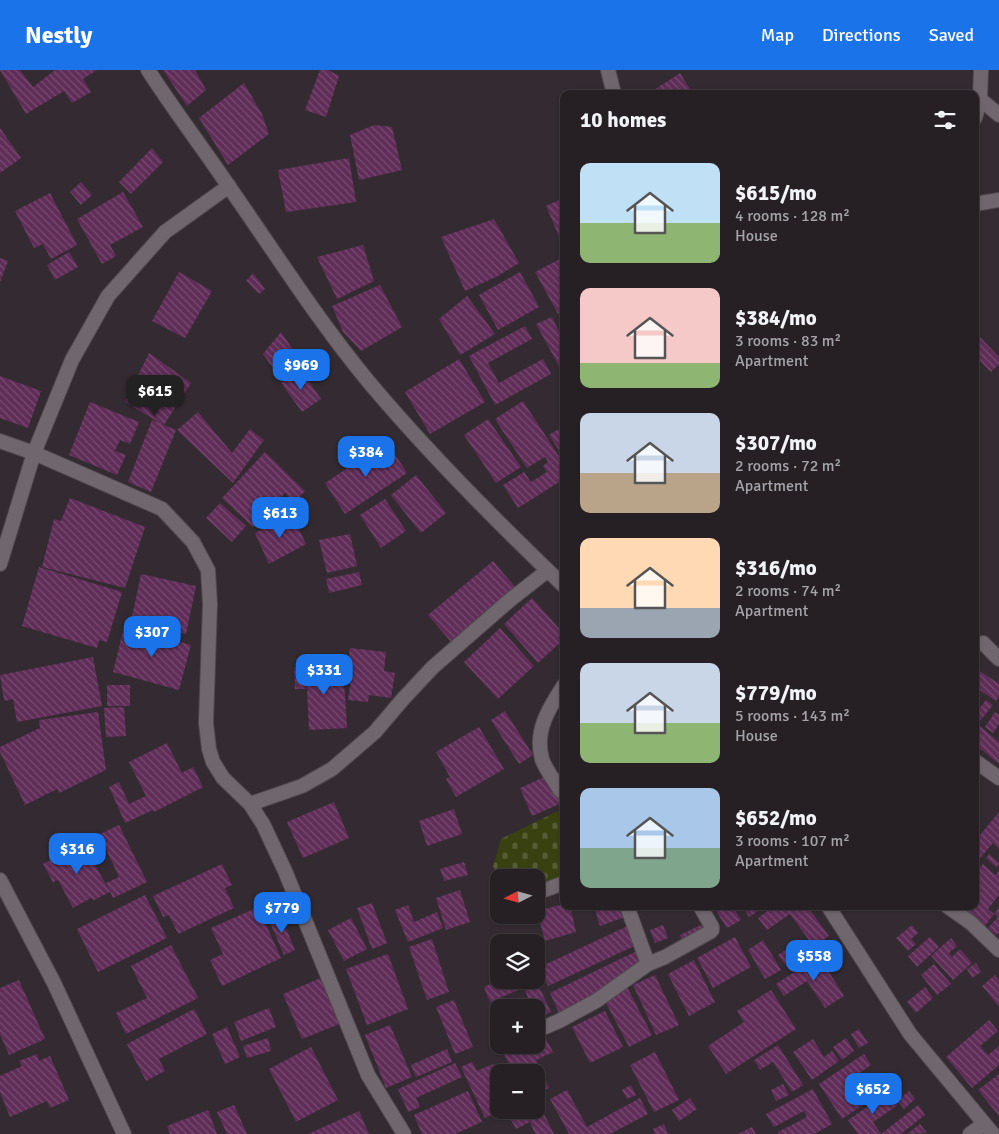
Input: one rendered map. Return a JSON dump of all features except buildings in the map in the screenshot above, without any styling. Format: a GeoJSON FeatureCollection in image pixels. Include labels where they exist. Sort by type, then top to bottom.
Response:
{"type":"FeatureCollection","features":[{"type":"Feature","properties":{"kind":"street"},"geometry":{"type":"LineString","coordinates":[[148,70],[309,304],[368,381],[430,452],[560,582]]}},
{"type":"Feature","properties":{"kind":"street"},"geometry":{"type":"LineString","coordinates":[[608,70],[613,90]]}},
{"type":"Feature","properties":{"kind":"street"},"geometry":{"type":"LineString","coordinates":[[979,102],[981,70]]}},
{"type":"Feature","properties":{"kind":"street"},"geometry":{"type":"LineString","coordinates":[[980,98],[999,115]]}},
{"type":"Feature","properties":{"kind":"street"},"geometry":{"type":"LineString","coordinates":[[0,564],[34,453],[72,360],[108,296],[165,232],[229,186]]}},
{"type":"Feature","properties":{"kind":"street"},"geometry":{"type":"LineString","coordinates":[[979,203],[999,200]]}},
{"type":"Feature","properties":{"kind":"street"},"geometry":{"type":"LineString","coordinates":[[0,441],[34,453],[162,509],[193,542],[208,570],[210,604],[206,724],[209,749],[213,762],[223,778],[250,804],[263,824],[285,871],[368,1076],[404,1134]]}},
{"type":"Feature","properties":{"kind":"street"},"geometry":{"type":"LineString","coordinates":[[250,804],[302,786],[332,769],[375,732],[433,667],[547,570]]}},
{"type":"Feature","properties":{"kind":"street"},"geometry":{"type":"LineString","coordinates":[[984,643],[999,659]]}},
{"type":"Feature","properties":{"kind":"street"},"geometry":{"type":"LineString","coordinates":[[560,692],[548,711],[540,733],[542,760],[560,787]]}},
{"type":"Feature","properties":{"kind":"street"},"geometry":{"type":"LineString","coordinates":[[979,764],[999,778]]}},
{"type":"Feature","properties":{"kind":"street"},"geometry":{"type":"LineString","coordinates":[[0,880],[54,983],[124,1134]]}},
{"type":"Feature","properties":{"kind":"street"},"geometry":{"type":"LineString","coordinates":[[545,889],[560,884]]}},
{"type":"Feature","properties":{"kind":"street"},"geometry":{"type":"LineString","coordinates":[[628,910],[648,964]]}},
{"type":"Feature","properties":{"kind":"street"},"geometry":{"type":"LineString","coordinates":[[545,1026],[559,1021],[596,1000],[648,964],[665,957],[712,930],[702,910]]}},
{"type":"Feature","properties":{"kind":"street"},"geometry":{"type":"LineString","coordinates":[[831,910],[910,1034],[988,1129],[970,1134]]}},
{"type":"Feature","properties":{"kind":"street"},"geometry":{"type":"LineString","coordinates":[[953,910],[971,923],[999,950]]}},
{"type":"Feature","properties":{"kind":"green space"},"geometry":{"type":"Polygon","coordinates":[[[560,810],[560,882],[545,887],[545,869],[495,869],[493,867],[501,839],[560,810]]]}}]}
